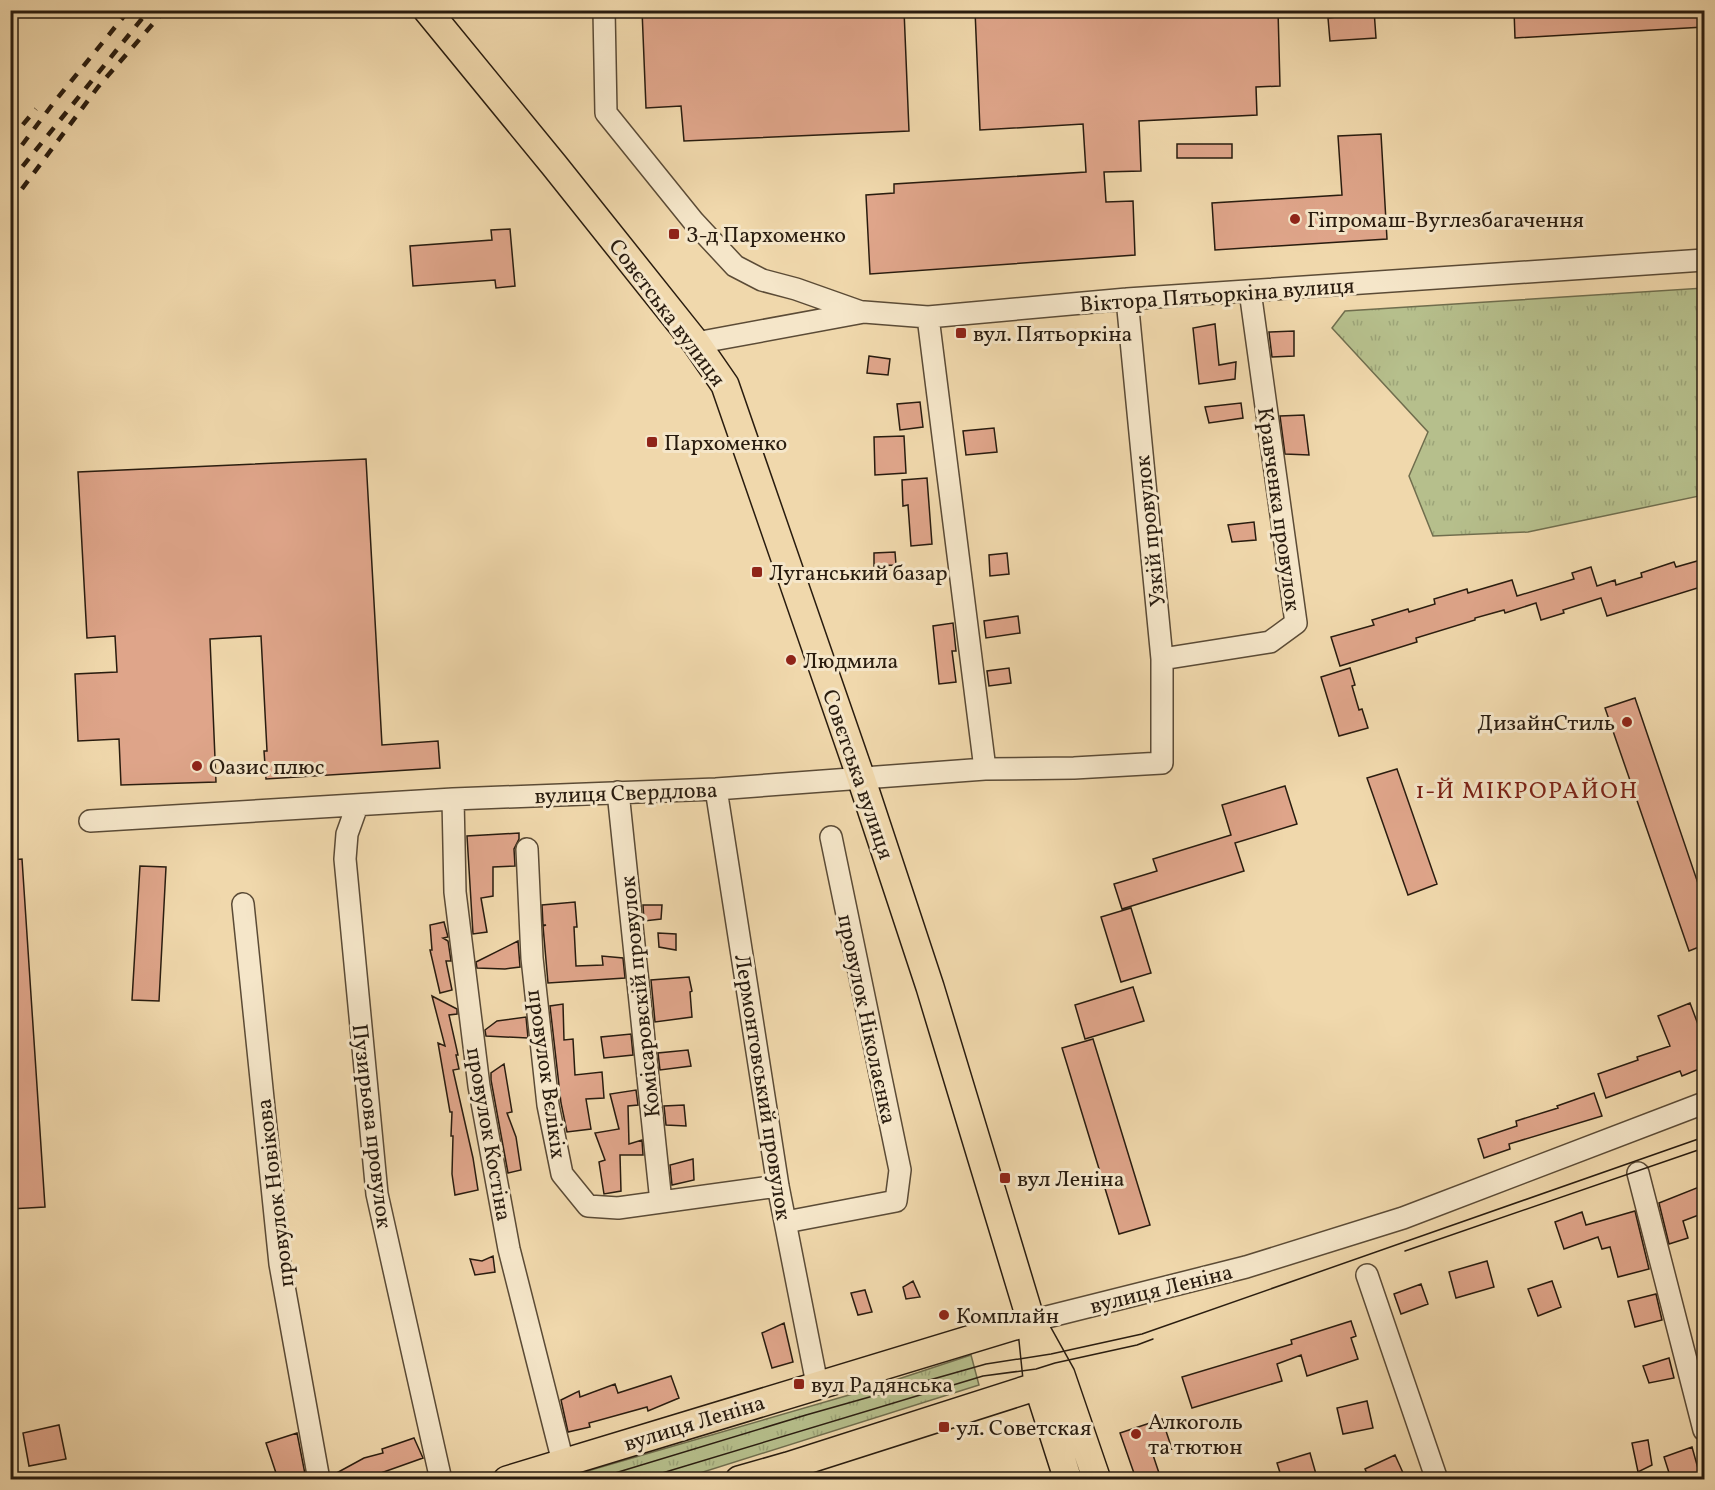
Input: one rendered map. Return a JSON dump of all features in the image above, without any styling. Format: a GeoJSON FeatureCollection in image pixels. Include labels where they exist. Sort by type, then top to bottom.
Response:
{"type":"FeatureCollection","features":[{"type":"Feature","properties":{"kind":"main road","name":"Совєтська вулиця"},"geometry":{"type":"LineString","coordinates":[[427,10],[696,343],[725,385],[861,778],[930,987],[1050,1380]]}},
{"type":"Feature","properties":{"kind":"main road","name":"вулиця Леніна"},"geometry":{"type":"LineString","coordinates":[[507,1479],[1031,1321]]}},
{"type":"Feature","properties":{"kind":"main road"},"geometry":{"type":"LineString","coordinates":[[739,1479],[788,1466],[1050,1380]]}},
{"type":"Feature","properties":{"kind":"main road"},"geometry":{"type":"LineString","coordinates":[[1050,1380],[1068,1479]]}},
{"type":"Feature","properties":{"kind":"main road"},"geometry":{"type":"LineString","coordinates":[[1050,1380],[1097,1479]]}},
{"type":"Feature","properties":{"kind":"street"},"geometry":{"type":"LineString","coordinates":[[604,10],[606,113],[694,222],[735,266],[762,280],[864,312]]}},
{"type":"Feature","properties":{"kind":"street","name":"Віктора Пятьоркіна вулиця"},"geometry":{"type":"LineString","coordinates":[[696,343],[864,312],[928,317],[1127,299],[1704,260]]}},
{"type":"Feature","properties":{"kind":"street","name":"Кравченка провулок"},"geometry":{"type":"LineString","coordinates":[[1162,659],[1270,642],[1296,623],[1250,291]]}},
{"type":"Feature","properties":{"kind":"street","name":"Узкій провулок"},"geometry":{"type":"LineString","coordinates":[[1127,299],[1162,659],[1162,763]]}},
{"type":"Feature","properties":{"kind":"street"},"geometry":{"type":"LineString","coordinates":[[928,317],[986,769]]}},
{"type":"Feature","properties":{"kind":"street","name":"вулиця Свердлова"},"geometry":{"type":"LineString","coordinates":[[90,821],[453,799],[716,789],[986,769],[1074,768],[1162,763]]}},
{"type":"Feature","properties":{"kind":"street","name":"Лермонтовський провулок"},"geometry":{"type":"LineString","coordinates":[[716,789],[778,1186],[817,1384]]}},
{"type":"Feature","properties":{"kind":"street","name":"Комісаровскій провулок"},"geometry":{"type":"LineString","coordinates":[[618,792],[661,1202]]}},
{"type":"Feature","properties":{"kind":"street","name":"провулок Костіна"},"geometry":{"type":"LineString","coordinates":[[453,799],[455,892],[479,1086],[509,1249],[563,1462]]}},
{"type":"Feature","properties":{"kind":"street","name":"Пузирьова провулок"},"geometry":{"type":"LineString","coordinates":[[357,806],[347,834],[345,860],[377,1194],[441,1479]]}},
{"type":"Feature","properties":{"kind":"street","name":"провулок Ніколаєнка"},"geometry":{"type":"LineString","coordinates":[[786,1222],[896,1201],[900,1170],[831,837]]}},
{"type":"Feature","properties":{"kind":"street","name":"провулок Вєлікіх"},"geometry":{"type":"LineString","coordinates":[[527,849],[532,958],[548,1105],[562,1174],[588,1206],[618,1208],[778,1186]]}},
{"type":"Feature","properties":{"kind":"street","name":"провулок Новікова"},"geometry":{"type":"LineString","coordinates":[[243,904],[280,1264],[320,1479]]}},
{"type":"Feature","properties":{"kind":"street","name":"вулиця Леніна"},"geometry":{"type":"LineString","coordinates":[[1031,1321],[1246,1268],[1404,1218],[1704,1103]]}},
{"type":"Feature","properties":{"kind":"street"},"geometry":{"type":"LineString","coordinates":[[1638,1173],[1704,1430]]}},
{"type":"Feature","properties":{"kind":"street"},"geometry":{"type":"LineString","coordinates":[[1367,1275],[1437,1479]]}},
{"type":"Feature","properties":{"kind":"green space"},"geometry":{"type":"Polygon","coordinates":[[[1704,288],[1704,495],[1528,532],[1433,536],[1409,476],[1428,432],[1332,328],[1345,311],[1704,288]]]}},
{"type":"Feature","properties":{"kind":"green space"},"geometry":{"type":"Polygon","coordinates":[[[971,1355],[979,1385],[681,1479],[560,1479],[856,1393],[971,1355]]]}},
{"type":"Feature","properties":{"kind":"building"},"geometry":{"type":"Polygon","coordinates":[[[642,10],[904,10],[909,131],[684,141],[681,106],[646,108],[642,10]]]}},
{"type":"Feature","properties":{"kind":"building"},"geometry":{"type":"Polygon","coordinates":[[[975,10],[1278,10],[1280,86],[1256,87],[1257,115],[1139,121],[1141,171],[1104,172],[1106,202],[1133,201],[1135,255],[870,274],[866,195],[894,193],[894,184],[1086,172],[1083,124],[980,130],[975,10]]]}},
{"type":"Feature","properties":{"kind":"building"},"geometry":{"type":"Polygon","coordinates":[[[1336,10],[1374,10],[1376,38],[1330,41],[1328,18],[1336,17],[1336,10]]]}},
{"type":"Feature","properties":{"kind":"building"},"geometry":{"type":"Polygon","coordinates":[[[1514,10],[1704,10],[1704,27],[1515,38],[1514,10]]]}},
{"type":"Feature","properties":{"kind":"building"},"geometry":{"type":"Polygon","coordinates":[[[1381,134],[1387,239],[1215,250],[1212,203],[1342,195],[1338,136],[1381,134]]]}},
{"type":"Feature","properties":{"kind":"building"},"geometry":{"type":"Polygon","coordinates":[[[1177,144],[1232,144],[1232,158],[1177,158],[1177,144]]]}},
{"type":"Feature","properties":{"kind":"building"},"geometry":{"type":"Polygon","coordinates":[[[510,229],[515,286],[496,288],[495,280],[413,286],[410,246],[492,240],[491,230],[510,229]]]}},
{"type":"Feature","properties":{"kind":"building"},"geometry":{"type":"Polygon","coordinates":[[[1215,324],[1219,365],[1236,362],[1235,379],[1199,384],[1193,328],[1215,324]]]}},
{"type":"Feature","properties":{"kind":"building"},"geometry":{"type":"Polygon","coordinates":[[[1294,331],[1294,356],[1272,357],[1269,332],[1294,331]]]}},
{"type":"Feature","properties":{"kind":"building"},"geometry":{"type":"Polygon","coordinates":[[[869,356],[890,359],[888,375],[867,373],[869,356]]]}},
{"type":"Feature","properties":{"kind":"building"},"geometry":{"type":"Polygon","coordinates":[[[920,402],[923,427],[900,430],[897,404],[920,402]]]}},
{"type":"Feature","properties":{"kind":"building"},"geometry":{"type":"Polygon","coordinates":[[[1241,403],[1243,418],[1209,423],[1205,407],[1241,403]]]}},
{"type":"Feature","properties":{"kind":"building"},"geometry":{"type":"Polygon","coordinates":[[[1304,415],[1309,455],[1285,454],[1280,416],[1304,415]]]}},
{"type":"Feature","properties":{"kind":"building"},"geometry":{"type":"Polygon","coordinates":[[[994,428],[997,452],[966,455],[963,431],[994,428]]]}},
{"type":"Feature","properties":{"kind":"building"},"geometry":{"type":"Polygon","coordinates":[[[904,436],[906,473],[875,475],[874,437],[904,436]]]}},
{"type":"Feature","properties":{"kind":"building"},"geometry":{"type":"Polygon","coordinates":[[[366,459],[382,745],[438,741],[440,768],[266,779],[264,751],[267,751],[261,636],[210,639],[216,782],[121,785],[119,739],[78,741],[75,674],[117,672],[115,636],[87,638],[78,472],[366,459]]]}},
{"type":"Feature","properties":{"kind":"building"},"geometry":{"type":"Polygon","coordinates":[[[927,478],[932,544],[911,546],[908,505],[903,506],[902,480],[927,478]]]}},
{"type":"Feature","properties":{"kind":"building"},"geometry":{"type":"Polygon","coordinates":[[[1254,522],[1256,540],[1232,542],[1228,525],[1254,522]]]}},
{"type":"Feature","properties":{"kind":"building"},"geometry":{"type":"Polygon","coordinates":[[[895,552],[896,565],[874,566],[874,553],[895,552]]]}},
{"type":"Feature","properties":{"kind":"building"},"geometry":{"type":"Polygon","coordinates":[[[1007,553],[1009,574],[990,576],[989,555],[1007,553]]]}},
{"type":"Feature","properties":{"kind":"building"},"geometry":{"type":"Polygon","coordinates":[[[1704,559],[1704,586],[1607,616],[1601,598],[1563,610],[1564,613],[1541,620],[1536,603],[1505,613],[1504,610],[1475,618],[1475,620],[1416,638],[1417,642],[1340,666],[1331,637],[1374,625],[1372,620],[1408,609],[1409,612],[1435,604],[1434,599],[1467,589],[1468,593],[1512,580],[1517,596],[1574,579],[1572,573],[1591,567],[1597,586],[1615,580],[1616,585],[1642,577],[1641,573],[1674,562],[1676,567],[1704,559]]]}},
{"type":"Feature","properties":{"kind":"building"},"geometry":{"type":"Polygon","coordinates":[[[1018,616],[1020,633],[986,638],[984,621],[1018,616]]]}},
{"type":"Feature","properties":{"kind":"building"},"geometry":{"type":"Polygon","coordinates":[[[953,623],[956,651],[952,651],[956,682],[939,684],[933,626],[953,623]]]}},
{"type":"Feature","properties":{"kind":"building"},"geometry":{"type":"Polygon","coordinates":[[[1009,668],[1011,683],[989,686],[987,671],[1009,668]]]}},
{"type":"Feature","properties":{"kind":"building"},"geometry":{"type":"Polygon","coordinates":[[[1350,668],[1355,685],[1352,686],[1359,710],[1362,709],[1368,728],[1339,736],[1321,677],[1350,668]]]}},
{"type":"Feature","properties":{"kind":"building"},"geometry":{"type":"Polygon","coordinates":[[[1635,698],[1704,901],[1704,945],[1689,951],[1605,708],[1635,698]]]}},
{"type":"Feature","properties":{"kind":"building"},"geometry":{"type":"Polygon","coordinates":[[[1397,769],[1437,884],[1408,895],[1367,778],[1397,769]]]}},
{"type":"Feature","properties":{"kind":"building"},"geometry":{"type":"Polygon","coordinates":[[[1285,786],[1297,824],[1235,843],[1244,871],[1122,909],[1114,884],[1157,871],[1153,859],[1231,835],[1222,805],[1285,786]]]}},
{"type":"Feature","properties":{"kind":"building"},"geometry":{"type":"Polygon","coordinates":[[[519,833],[514,849],[515,866],[493,867],[493,896],[481,898],[487,932],[473,934],[467,836],[519,833]]]}},
{"type":"Feature","properties":{"kind":"building"},"geometry":{"type":"Polygon","coordinates":[[[22,859],[45,1207],[10,1209],[10,860],[22,859]]]}},
{"type":"Feature","properties":{"kind":"building"},"geometry":{"type":"Polygon","coordinates":[[[140,866],[166,867],[159,1001],[132,1000],[140,866]]]}},
{"type":"Feature","properties":{"kind":"building"},"geometry":{"type":"Polygon","coordinates":[[[575,902],[576,966],[603,965],[602,956],[623,958],[625,978],[548,983],[543,926],[546,925],[543,925],[542,905],[575,902]]]}},
{"type":"Feature","properties":{"kind":"building"},"geometry":{"type":"Polygon","coordinates":[[[643,905],[662,905],[661,919],[644,921],[643,905]]]}},
{"type":"Feature","properties":{"kind":"building"},"geometry":{"type":"Polygon","coordinates":[[[1131,908],[1151,973],[1121,982],[1101,917],[1131,908]]]}},
{"type":"Feature","properties":{"kind":"building"},"geometry":{"type":"Polygon","coordinates":[[[444,922],[448,937],[443,938],[448,941],[451,961],[446,961],[452,990],[440,993],[430,950],[432,950],[430,925],[444,922]]]}},
{"type":"Feature","properties":{"kind":"building"},"geometry":{"type":"Polygon","coordinates":[[[658,933],[676,934],[676,950],[659,947],[658,933]]]}},
{"type":"Feature","properties":{"kind":"building"},"geometry":{"type":"Polygon","coordinates":[[[518,941],[520,967],[477,968],[476,962],[518,941]]]}},
{"type":"Feature","properties":{"kind":"building"},"geometry":{"type":"Polygon","coordinates":[[[689,977],[692,991],[690,992],[692,1017],[655,1022],[651,980],[689,977]]]}},
{"type":"Feature","properties":{"kind":"building"},"geometry":{"type":"Polygon","coordinates":[[[1133,987],[1144,1021],[1085,1039],[1075,1005],[1133,987]]]}},
{"type":"Feature","properties":{"kind":"building"},"geometry":{"type":"Polygon","coordinates":[[[432,996],[457,1009],[457,1014],[449,1015],[458,1055],[456,1055],[459,1069],[453,1070],[478,1190],[455,1195],[452,1174],[452,1112],[450,1112],[438,1043],[445,1046],[432,996]]]}},
{"type":"Feature","properties":{"kind":"building"},"geometry":{"type":"Polygon","coordinates":[[[1690,1003],[1699,1027],[1704,1025],[1704,1067],[1682,1076],[1680,1071],[1606,1098],[1598,1074],[1670,1046],[1658,1016],[1690,1003]]]}},
{"type":"Feature","properties":{"kind":"building"},"geometry":{"type":"Polygon","coordinates":[[[563,1004],[564,1040],[573,1039],[575,1075],[602,1072],[604,1098],[586,1099],[591,1129],[567,1132],[561,1103],[550,1006],[563,1004]]]}},
{"type":"Feature","properties":{"kind":"building"},"geometry":{"type":"Polygon","coordinates":[[[526,1017],[528,1038],[486,1036],[485,1030],[497,1021],[526,1017]]]}},
{"type":"Feature","properties":{"kind":"building"},"geometry":{"type":"Polygon","coordinates":[[[631,1034],[633,1055],[604,1058],[601,1037],[631,1034]]]}},
{"type":"Feature","properties":{"kind":"building"},"geometry":{"type":"Polygon","coordinates":[[[1093,1039],[1150,1225],[1119,1234],[1062,1048],[1093,1039]]]}},
{"type":"Feature","properties":{"kind":"building"},"geometry":{"type":"Polygon","coordinates":[[[688,1050],[691,1066],[660,1070],[658,1053],[688,1050]]]}},
{"type":"Feature","properties":{"kind":"building"},"geometry":{"type":"Polygon","coordinates":[[[504,1064],[512,1112],[507,1113],[516,1137],[521,1170],[508,1173],[491,1080],[491,1073],[504,1064]]]}},
{"type":"Feature","properties":{"kind":"building"},"geometry":{"type":"Polygon","coordinates":[[[636,1090],[638,1105],[628,1106],[629,1144],[642,1140],[643,1155],[620,1155],[621,1191],[604,1194],[599,1162],[605,1160],[595,1133],[619,1129],[610,1094],[636,1090]]]}},
{"type":"Feature","properties":{"kind":"building"},"geometry":{"type":"Polygon","coordinates":[[[1594,1093],[1602,1116],[1509,1144],[1510,1149],[1484,1158],[1478,1139],[1517,1126],[1516,1121],[1558,1108],[1557,1106],[1594,1093]]]}},
{"type":"Feature","properties":{"kind":"building"},"geometry":{"type":"Polygon","coordinates":[[[684,1105],[686,1126],[666,1125],[664,1106],[684,1105]]]}},
{"type":"Feature","properties":{"kind":"building"},"geometry":{"type":"Polygon","coordinates":[[[693,1159],[694,1180],[672,1185],[670,1165],[693,1159]]]}},
{"type":"Feature","properties":{"kind":"building"},"geometry":{"type":"Polygon","coordinates":[[[1704,1185],[1704,1213],[1683,1221],[1688,1238],[1669,1244],[1659,1203],[1704,1185]]]}},
{"type":"Feature","properties":{"kind":"building"},"geometry":{"type":"Polygon","coordinates":[[[1635,1211],[1649,1269],[1618,1277],[1610,1247],[1602,1249],[1598,1237],[1564,1249],[1555,1222],[1582,1212],[1586,1225],[1635,1211]]]}},
{"type":"Feature","properties":{"kind":"building"},"geometry":{"type":"Polygon","coordinates":[[[493,1256],[495,1272],[475,1275],[470,1259],[482,1261],[493,1256]]]}},
{"type":"Feature","properties":{"kind":"building"},"geometry":{"type":"Polygon","coordinates":[[[1487,1261],[1494,1287],[1456,1298],[1449,1272],[1487,1261]]]}},
{"type":"Feature","properties":{"kind":"building"},"geometry":{"type":"Polygon","coordinates":[[[913,1281],[920,1297],[906,1299],[903,1287],[913,1281]]]}},
{"type":"Feature","properties":{"kind":"building"},"geometry":{"type":"Polygon","coordinates":[[[1552,1281],[1561,1307],[1538,1316],[1528,1289],[1552,1281]]]}},
{"type":"Feature","properties":{"kind":"building"},"geometry":{"type":"Polygon","coordinates":[[[1421,1284],[1428,1304],[1401,1314],[1394,1294],[1421,1284]]]}},
{"type":"Feature","properties":{"kind":"building"},"geometry":{"type":"Polygon","coordinates":[[[865,1290],[872,1312],[858,1315],[851,1293],[865,1290]]]}},
{"type":"Feature","properties":{"kind":"building"},"geometry":{"type":"Polygon","coordinates":[[[1656,1294],[1662,1320],[1635,1327],[1628,1301],[1656,1294]]]}},
{"type":"Feature","properties":{"kind":"building"},"geometry":{"type":"Polygon","coordinates":[[[1351,1321],[1356,1336],[1351,1338],[1358,1359],[1307,1376],[1301,1355],[1277,1364],[1282,1381],[1192,1408],[1182,1377],[1292,1344],[1291,1340],[1351,1321]]]}},
{"type":"Feature","properties":{"kind":"building"},"geometry":{"type":"Polygon","coordinates":[[[784,1323],[793,1362],[772,1368],[762,1333],[784,1323]]]}},
{"type":"Feature","properties":{"kind":"building"},"geometry":{"type":"Polygon","coordinates":[[[1669,1358],[1674,1378],[1649,1383],[1643,1366],[1669,1358]]]}},
{"type":"Feature","properties":{"kind":"building"},"geometry":{"type":"Polygon","coordinates":[[[671,1376],[679,1398],[648,1411],[647,1407],[589,1423],[590,1427],[568,1432],[561,1400],[579,1391],[580,1397],[615,1384],[618,1393],[671,1376]]]}},
{"type":"Feature","properties":{"kind":"building"},"geometry":{"type":"Polygon","coordinates":[[[1367,1401],[1373,1428],[1343,1434],[1337,1408],[1367,1401]]]}},
{"type":"Feature","properties":{"kind":"building"},"geometry":{"type":"Polygon","coordinates":[[[1162,1419],[1172,1449],[1153,1455],[1161,1479],[1136,1479],[1120,1433],[1162,1419]]]}},
{"type":"Feature","properties":{"kind":"building"},"geometry":{"type":"Polygon","coordinates":[[[59,1425],[66,1459],[29,1466],[23,1433],[59,1425]]]}},
{"type":"Feature","properties":{"kind":"building"},"geometry":{"type":"Polygon","coordinates":[[[297,1433],[306,1479],[278,1479],[266,1443],[297,1433]]]}},
{"type":"Feature","properties":{"kind":"building"},"geometry":{"type":"Polygon","coordinates":[[[414,1438],[423,1458],[364,1479],[331,1479],[331,1476],[364,1458],[383,1453],[382,1449],[414,1438]]]}},
{"type":"Feature","properties":{"kind":"building"},"geometry":{"type":"Polygon","coordinates":[[[1648,1440],[1652,1465],[1638,1472],[1632,1443],[1648,1440]]]}},
{"type":"Feature","properties":{"kind":"building"},"geometry":{"type":"Polygon","coordinates":[[[1692,1447],[1699,1472],[1679,1479],[1671,1479],[1664,1457],[1692,1447]]]}},
{"type":"Feature","properties":{"kind":"building"},"geometry":{"type":"Polygon","coordinates":[[[1310,1453],[1316,1474],[1308,1477],[1309,1479],[1282,1479],[1277,1463],[1310,1453]]]}},
{"type":"Feature","properties":{"kind":"building"},"geometry":{"type":"Polygon","coordinates":[[[1395,1455],[1404,1475],[1394,1479],[1369,1479],[1365,1469],[1395,1455]]]}},
{"type":"Feature","properties":{"kind":"tram line"},"geometry":{"type":"LineString","coordinates":[[592,1480],[806,1415],[986,1364],[1051,1354],[1142,1334],[1704,1137]]}},
{"type":"Feature","properties":{"kind":"tram line"},"geometry":{"type":"LineString","coordinates":[[1405,1251],[1704,1148]]}},
{"type":"Feature","properties":{"kind":"tram line"},"geometry":{"type":"LineString","coordinates":[[639,1480],[983,1376],[1036,1369],[1137,1345],[1153,1339]]}},
{"type":"Feature","properties":{"kind":"railway"},"geometry":{"type":"LineString","coordinates":[[10,161],[129,10]]}},
{"type":"Feature","properties":{"kind":"railway"},"geometry":{"type":"LineString","coordinates":[[10,182],[149,10]]}},
{"type":"Feature","properties":{"kind":"railway"},"geometry":{"type":"LineString","coordinates":[[10,205],[98,87],[165,10]]}},
{"type":"Feature","properties":{"kind":"railway"},"geometry":{"type":"LineString","coordinates":[[10,140],[36,109]]}},
{"type":"Feature","properties":{"kind":"place","name":"Гіпромаш-Вуглезбагачення"},"geometry":{"type":"Point","coordinates":[1295,219]}},
{"type":"Feature","properties":{"kind":"place","name":"З-д Пархоменко"},"geometry":{"type":"Point","coordinates":[674,234]}},
{"type":"Feature","properties":{"kind":"place","name":"вул. Пятьоркіна"},"geometry":{"type":"Point","coordinates":[961,333]}},
{"type":"Feature","properties":{"kind":"place","name":"Пархоменко"},"geometry":{"type":"Point","coordinates":[652,442]}},
{"type":"Feature","properties":{"kind":"place","name":"Луганський базар"},"geometry":{"type":"Point","coordinates":[757,572]}},
{"type":"Feature","properties":{"kind":"place","name":"Людмила"},"geometry":{"type":"Point","coordinates":[791,660]}},
{"type":"Feature","properties":{"kind":"place","name":"ДизайнСтиль"},"geometry":{"type":"Point","coordinates":[1627,722]}},
{"type":"Feature","properties":{"kind":"place","name":"Оазис плюс"},"geometry":{"type":"Point","coordinates":[197,766]}},
{"type":"Feature","properties":{"kind":"place","name":"вул Леніна"},"geometry":{"type":"Point","coordinates":[1005,1178]}},
{"type":"Feature","properties":{"kind":"place","name":"Комплайн"},"geometry":{"type":"Point","coordinates":[944,1315]}},
{"type":"Feature","properties":{"kind":"place","name":"вул Радянська"},"geometry":{"type":"Point","coordinates":[799,1384]}},
{"type":"Feature","properties":{"kind":"place","name":"ул. Советская"},"geometry":{"type":"Point","coordinates":[944,1427]}},
{"type":"Feature","properties":{"kind":"place","name":"Алкоголь та тютюн"},"geometry":{"type":"Point","coordinates":[1136,1434]}},
{"type":"Feature","properties":{"kind":"district","name":"1-Й МІКРОРАЙОН"},"geometry":{"type":"Point","coordinates":[1527,790]}}]}
